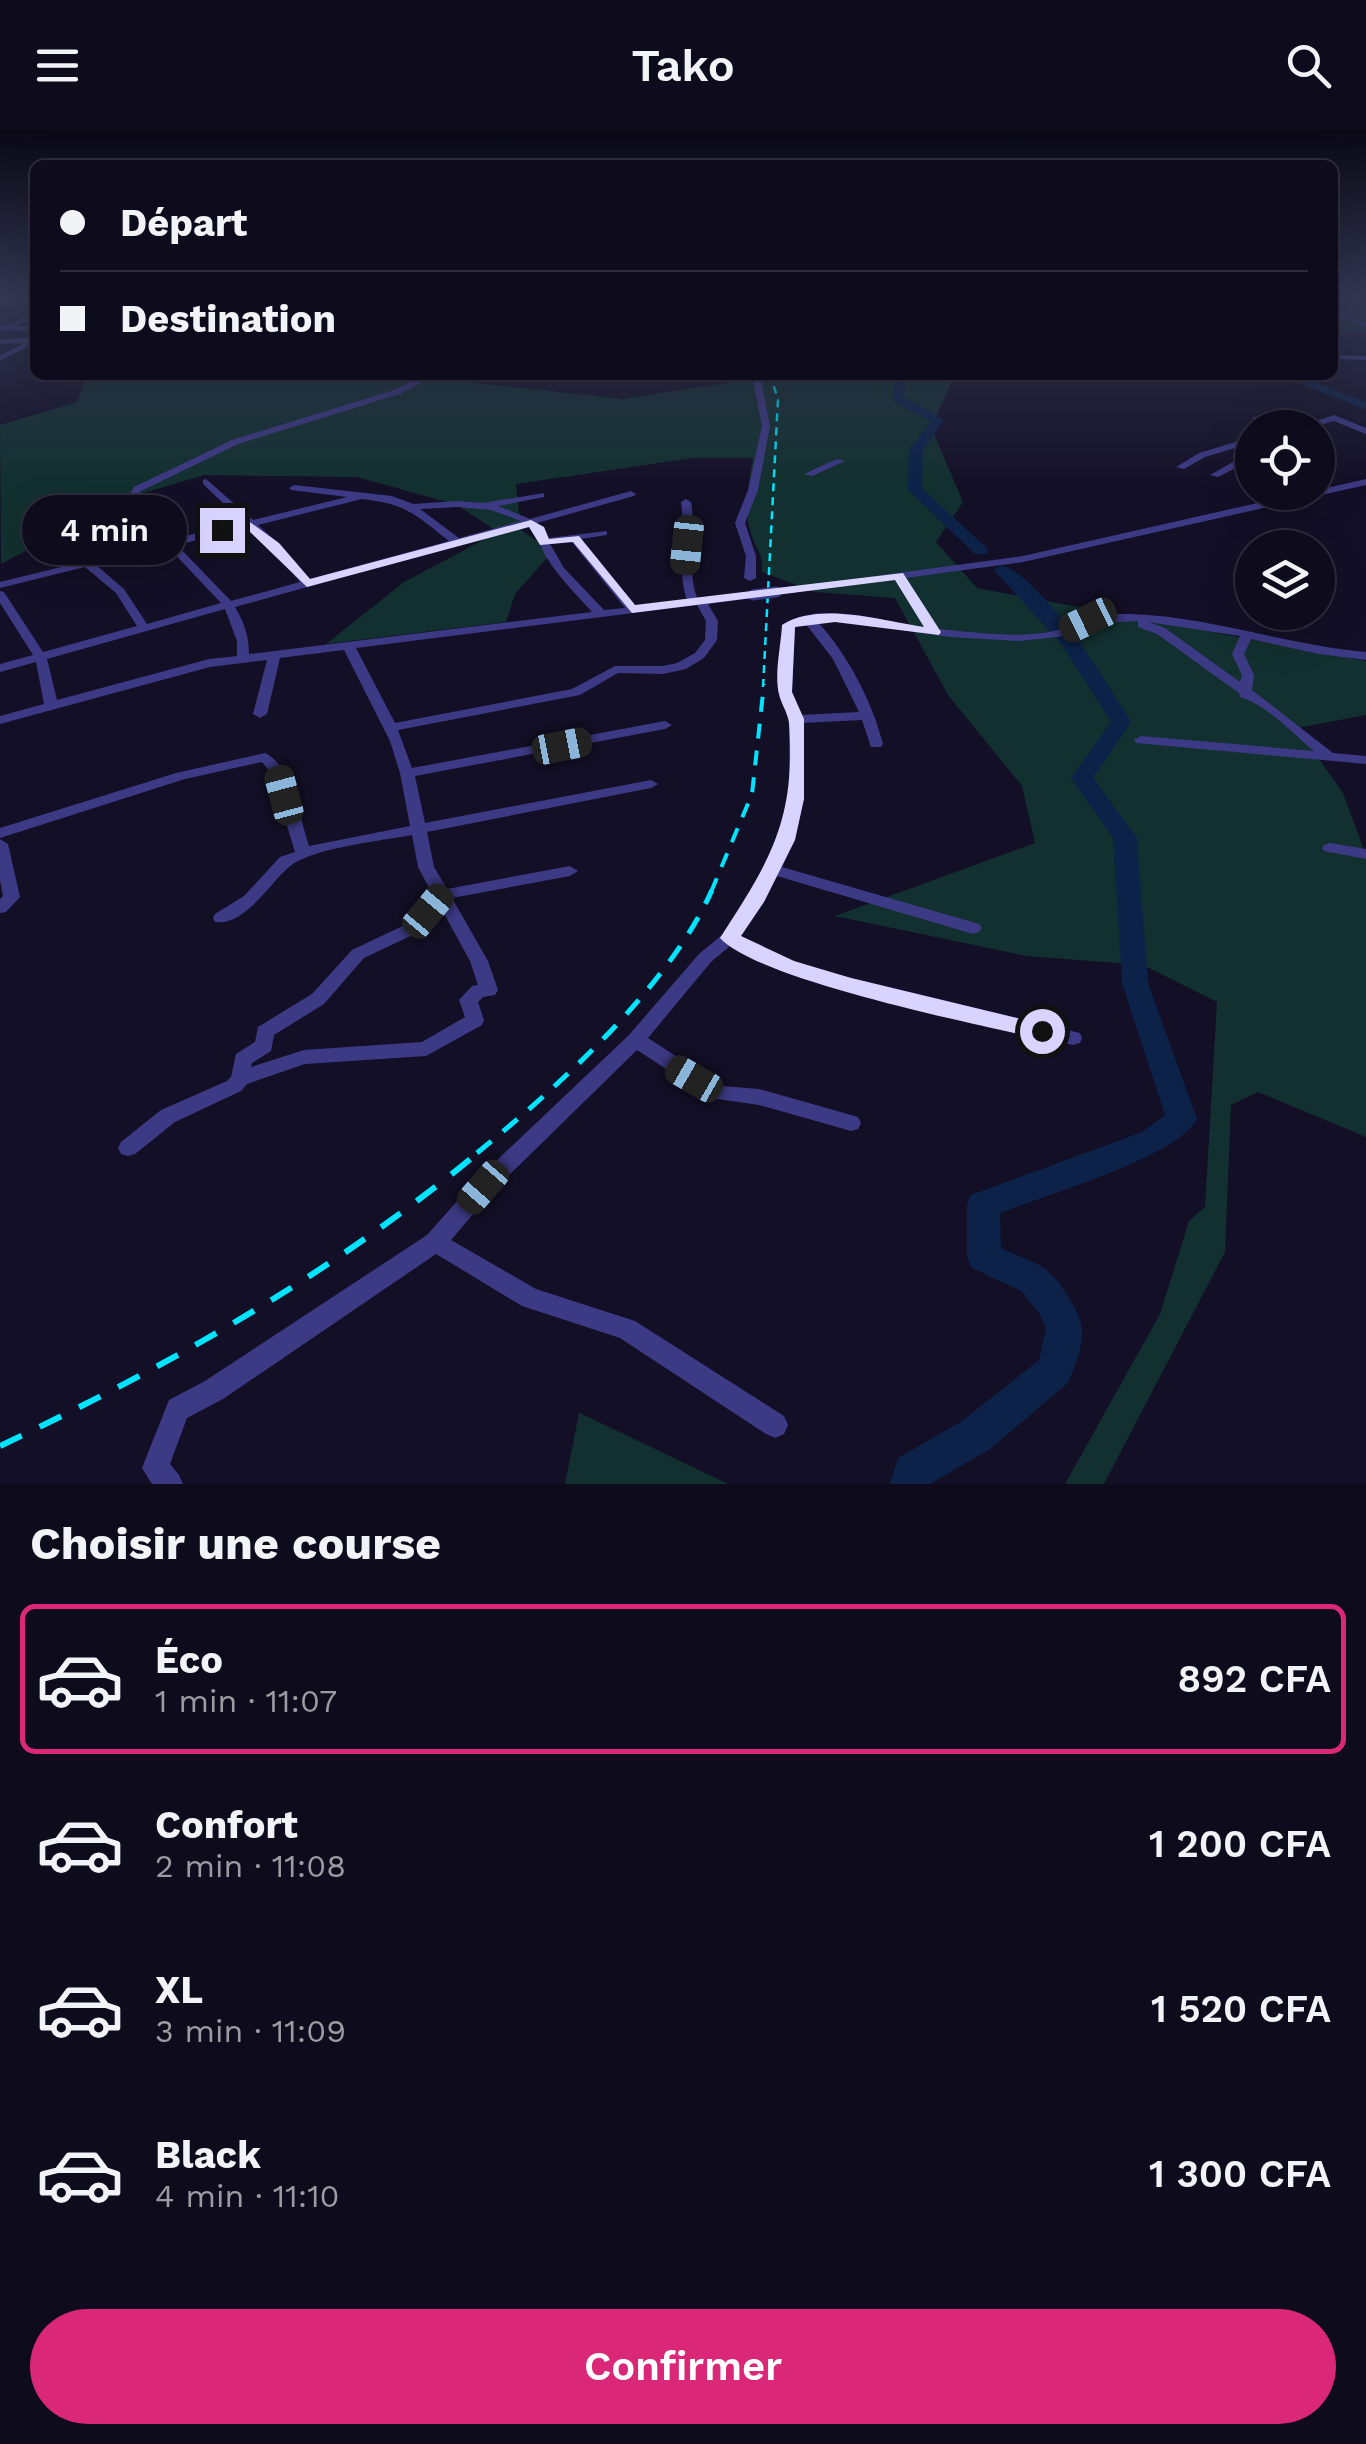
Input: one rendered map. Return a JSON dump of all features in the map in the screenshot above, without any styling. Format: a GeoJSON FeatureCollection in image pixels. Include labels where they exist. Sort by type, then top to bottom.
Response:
{"type":"FeatureCollection","features":[{"type":"Feature","properties":{"kind":"street"},"geometry":{"type":"LineString","coordinates":[[244,658],[242,631],[227,605],[133,497],[137,489],[234,442],[396,392],[421,380]]}},
{"type":"Feature","properties":{"kind":"street"},"geometry":{"type":"LineString","coordinates":[[750,578],[751,556],[740,523],[753,490],[766,426],[757,380]]}},
{"type":"Feature","properties":{"kind":"street"},"geometry":{"type":"LineString","coordinates":[[0,382],[15,382]]}},
{"type":"Feature","properties":{"kind":"street"},"geometry":{"type":"LineString","coordinates":[[1335,418],[1366,430]]}},
{"type":"Feature","properties":{"kind":"street"},"geometry":{"type":"LineString","coordinates":[[1181,467],[1202,455],[1235,445]]}},
{"type":"Feature","properties":{"kind":"street"},"geometry":{"type":"LineString","coordinates":[[809,474],[840,462]]}},
{"type":"Feature","properties":{"kind":"street"},"geometry":{"type":"LineString","coordinates":[[1215,475],[1235,464]]}},
{"type":"Feature","properties":{"kind":"street"},"geometry":{"type":"LineString","coordinates":[[206,482],[223,494],[307,583]]}},
{"type":"Feature","properties":{"kind":"street"},"geometry":{"type":"LineString","coordinates":[[0,720],[175,670],[1023,558],[1366,482]]}},
{"type":"Feature","properties":{"kind":"street"},"geometry":{"type":"LineString","coordinates":[[294,488],[392,499],[411,507],[456,542]]}},
{"type":"Feature","properties":{"kind":"street"},"geometry":{"type":"LineString","coordinates":[[0,668],[632,494]]}},
{"type":"Feature","properties":{"kind":"street"},"geometry":{"type":"LineString","coordinates":[[474,506],[541,495]]}},
{"type":"Feature","properties":{"kind":"street"},"geometry":{"type":"LineString","coordinates":[[0,586],[358,497]]}},
{"type":"Feature","properties":{"kind":"street"},"geometry":{"type":"LineString","coordinates":[[411,507],[450,502],[531,523],[540,529],[571,584],[601,614]]}},
{"type":"Feature","properties":{"kind":"street"},"geometry":{"type":"LineString","coordinates":[[390,728],[574,692],[596,684],[614,670],[667,670],[683,665],[710,646],[712,622],[684,581],[689,519],[686,502]]}},
{"type":"Feature","properties":{"kind":"street"},"geometry":{"type":"LineString","coordinates":[[544,542],[603,533]]}},
{"type":"Feature","properties":{"kind":"street"},"geometry":{"type":"LineString","coordinates":[[576,539],[632,609]]}},
{"type":"Feature","properties":{"kind":"street"},"geometry":{"type":"LineString","coordinates":[[87,563],[120,591],[144,628]]}},
{"type":"Feature","properties":{"kind":"street"},"geometry":{"type":"LineString","coordinates":[[898,576],[934,632]]}},
{"type":"Feature","properties":{"kind":"street"},"geometry":{"type":"LineString","coordinates":[[0,594],[41,658],[51,704]]}},
{"type":"Feature","properties":{"kind":"street"},"geometry":{"type":"LineString","coordinates":[[1124,618],[1161,631],[1327,755]]}},
{"type":"Feature","properties":{"kind":"street"},"geometry":{"type":"LineString","coordinates":[[170,1484],[155,1468],[178,1408],[214,1390],[435,1242],[483,1187],[636,1040],[705,958],[729,938],[756,902],[787,840],[796,799],[796,719],[785,692],[789,625],[808,619],[844,619],[934,632],[1061,633],[1088,620],[1124,618],[1182,622],[1298,648],[1366,656]]}},
{"type":"Feature","properties":{"kind":"street"},"geometry":{"type":"LineString","coordinates":[[808,619],[826,636],[869,716],[876,744]]}},
{"type":"Feature","properties":{"kind":"street"},"geometry":{"type":"LineString","coordinates":[[1245,694],[1248,675],[1238,654],[1246,636]]}},
{"type":"Feature","properties":{"kind":"street"},"geometry":{"type":"LineString","coordinates":[[128,1148],[168,1116],[226,1091],[240,1079],[304,1058],[426,1049],[475,1020],[468,1000],[478,991],[490,990],[479,961],[426,867],[407,773],[390,728],[348,646]]}},
{"type":"Feature","properties":{"kind":"street"},"geometry":{"type":"LineString","coordinates":[[260,714],[274,655]]}},
{"type":"Feature","properties":{"kind":"street"},"geometry":{"type":"LineString","coordinates":[[796,719],[869,716]]}},
{"type":"Feature","properties":{"kind":"street"},"geometry":{"type":"LineString","coordinates":[[407,773],[666,726]]}},
{"type":"Feature","properties":{"kind":"street"},"geometry":{"type":"LineString","coordinates":[[1141,740],[1366,760]]}},
{"type":"Feature","properties":{"kind":"street"},"geometry":{"type":"LineString","coordinates":[[0,833],[181,776],[265,756],[278,772],[304,854]]}},
{"type":"Feature","properties":{"kind":"street"},"geometry":{"type":"LineString","coordinates":[[220,918],[250,900],[279,867],[304,854],[353,841],[652,784]]}},
{"type":"Feature","properties":{"kind":"street"},"geometry":{"type":"LineString","coordinates":[[0,844],[12,897],[0,908]]}},
{"type":"Feature","properties":{"kind":"street"},"geometry":{"type":"LineString","coordinates":[[1330,848],[1366,854]]}},
{"type":"Feature","properties":{"kind":"street"},"geometry":{"type":"LineString","coordinates":[[772,869],[973,928]]}},
{"type":"Feature","properties":{"kind":"street"},"geometry":{"type":"LineString","coordinates":[[240,1079],[243,1059],[264,1046],[265,1032],[318,999],[358,954],[415,927],[442,895],[570,870]]}},
{"type":"Feature","properties":{"kind":"street"},"geometry":{"type":"LineString","coordinates":[[729,938],[788,966],[950,1012],[1073,1038]]}},
{"type":"Feature","properties":{"kind":"street"},"geometry":{"type":"LineString","coordinates":[[636,1040],[718,1093],[759,1097],[851,1123]]}},
{"type":"Feature","properties":{"kind":"street"},"geometry":{"type":"LineString","coordinates":[[435,1242],[530,1298],[626,1329],[776,1425]]}},
{"type":"Feature","properties":{"kind":"green space"},"geometry":{"type":"Polygon","coordinates":[[[84,380],[446,380],[623,399],[746,380],[953,380],[931,427],[963,502],[936,542],[977,588],[1366,661],[1366,715],[1297,728],[1343,793],[1366,855],[1366,1137],[1258,1092],[1231,1105],[1225,1252],[1104,1484],[1065,1484],[1160,1314],[1189,1221],[1205,1207],[1217,1002],[1143,965],[1026,956],[835,916],[1035,843],[1022,786],[948,695],[895,598],[815,592],[762,572],[761,555],[747,515],[753,458],[693,458],[516,484],[521,530],[541,544],[547,558],[515,594],[506,622],[326,644],[404,582],[498,532],[457,505],[357,477],[204,475],[121,500],[1,564],[0,425],[77,402],[84,380]]]}},
{"type":"Feature","properties":{"kind":"green space"},"geometry":{"type":"Polygon","coordinates":[[[580,1413],[728,1484],[565,1484],[580,1413]]]}},
{"type":"Feature","properties":{"kind":"waterway"},"geometry":{"type":"LineString","coordinates":[[900,380],[897,398],[938,420],[916,450],[915,490],[981,551]]}},
{"type":"Feature","properties":{"kind":"waterway"},"geometry":{"type":"LineString","coordinates":[[1299,380],[1366,406]]}},
{"type":"Feature","properties":{"kind":"waterway"},"geometry":{"type":"LineString","coordinates":[[910,1484],[912,1472],[976,1435],[1055,1370],[1064,1329],[1051,1302],[1033,1280],[984,1257],[983,1205],[1153,1141],[1182,1119],[1135,983],[1125,838],[1082,778],[1121,722],[1068,641],[1002,570]]}},
{"type":"Feature","properties":{"kind":"railway"},"geometry":{"type":"LineString","coordinates":[[763,687],[778,399],[772,380]]}},
{"type":"Feature","properties":{"kind":"railway"},"geometry":{"type":"LineString","coordinates":[[711,891],[752,794],[764,684]]}},
{"type":"Feature","properties":{"kind":"railway"},"geometry":{"type":"LineString","coordinates":[[477,1153],[609,1033],[669,963],[711,891]]}},
{"type":"Feature","properties":{"kind":"railway"},"geometry":{"type":"LineString","coordinates":[[0,1446],[126,1383],[249,1314],[368,1237],[480,1151]]}},
{"type":"Feature","properties":{"kind":"route"},"geometry":{"type":"LineString","coordinates":[[222,530],[247,523],[275,546],[307,583],[531,523],[540,529],[544,542],[576,539],[632,609],[898,576],[909,587],[934,632],[835,618],[808,619],[789,625],[785,692],[798,736],[796,799],[787,840],[756,902],[729,938],[788,966],[950,1012],[1042,1031]]}}]}
